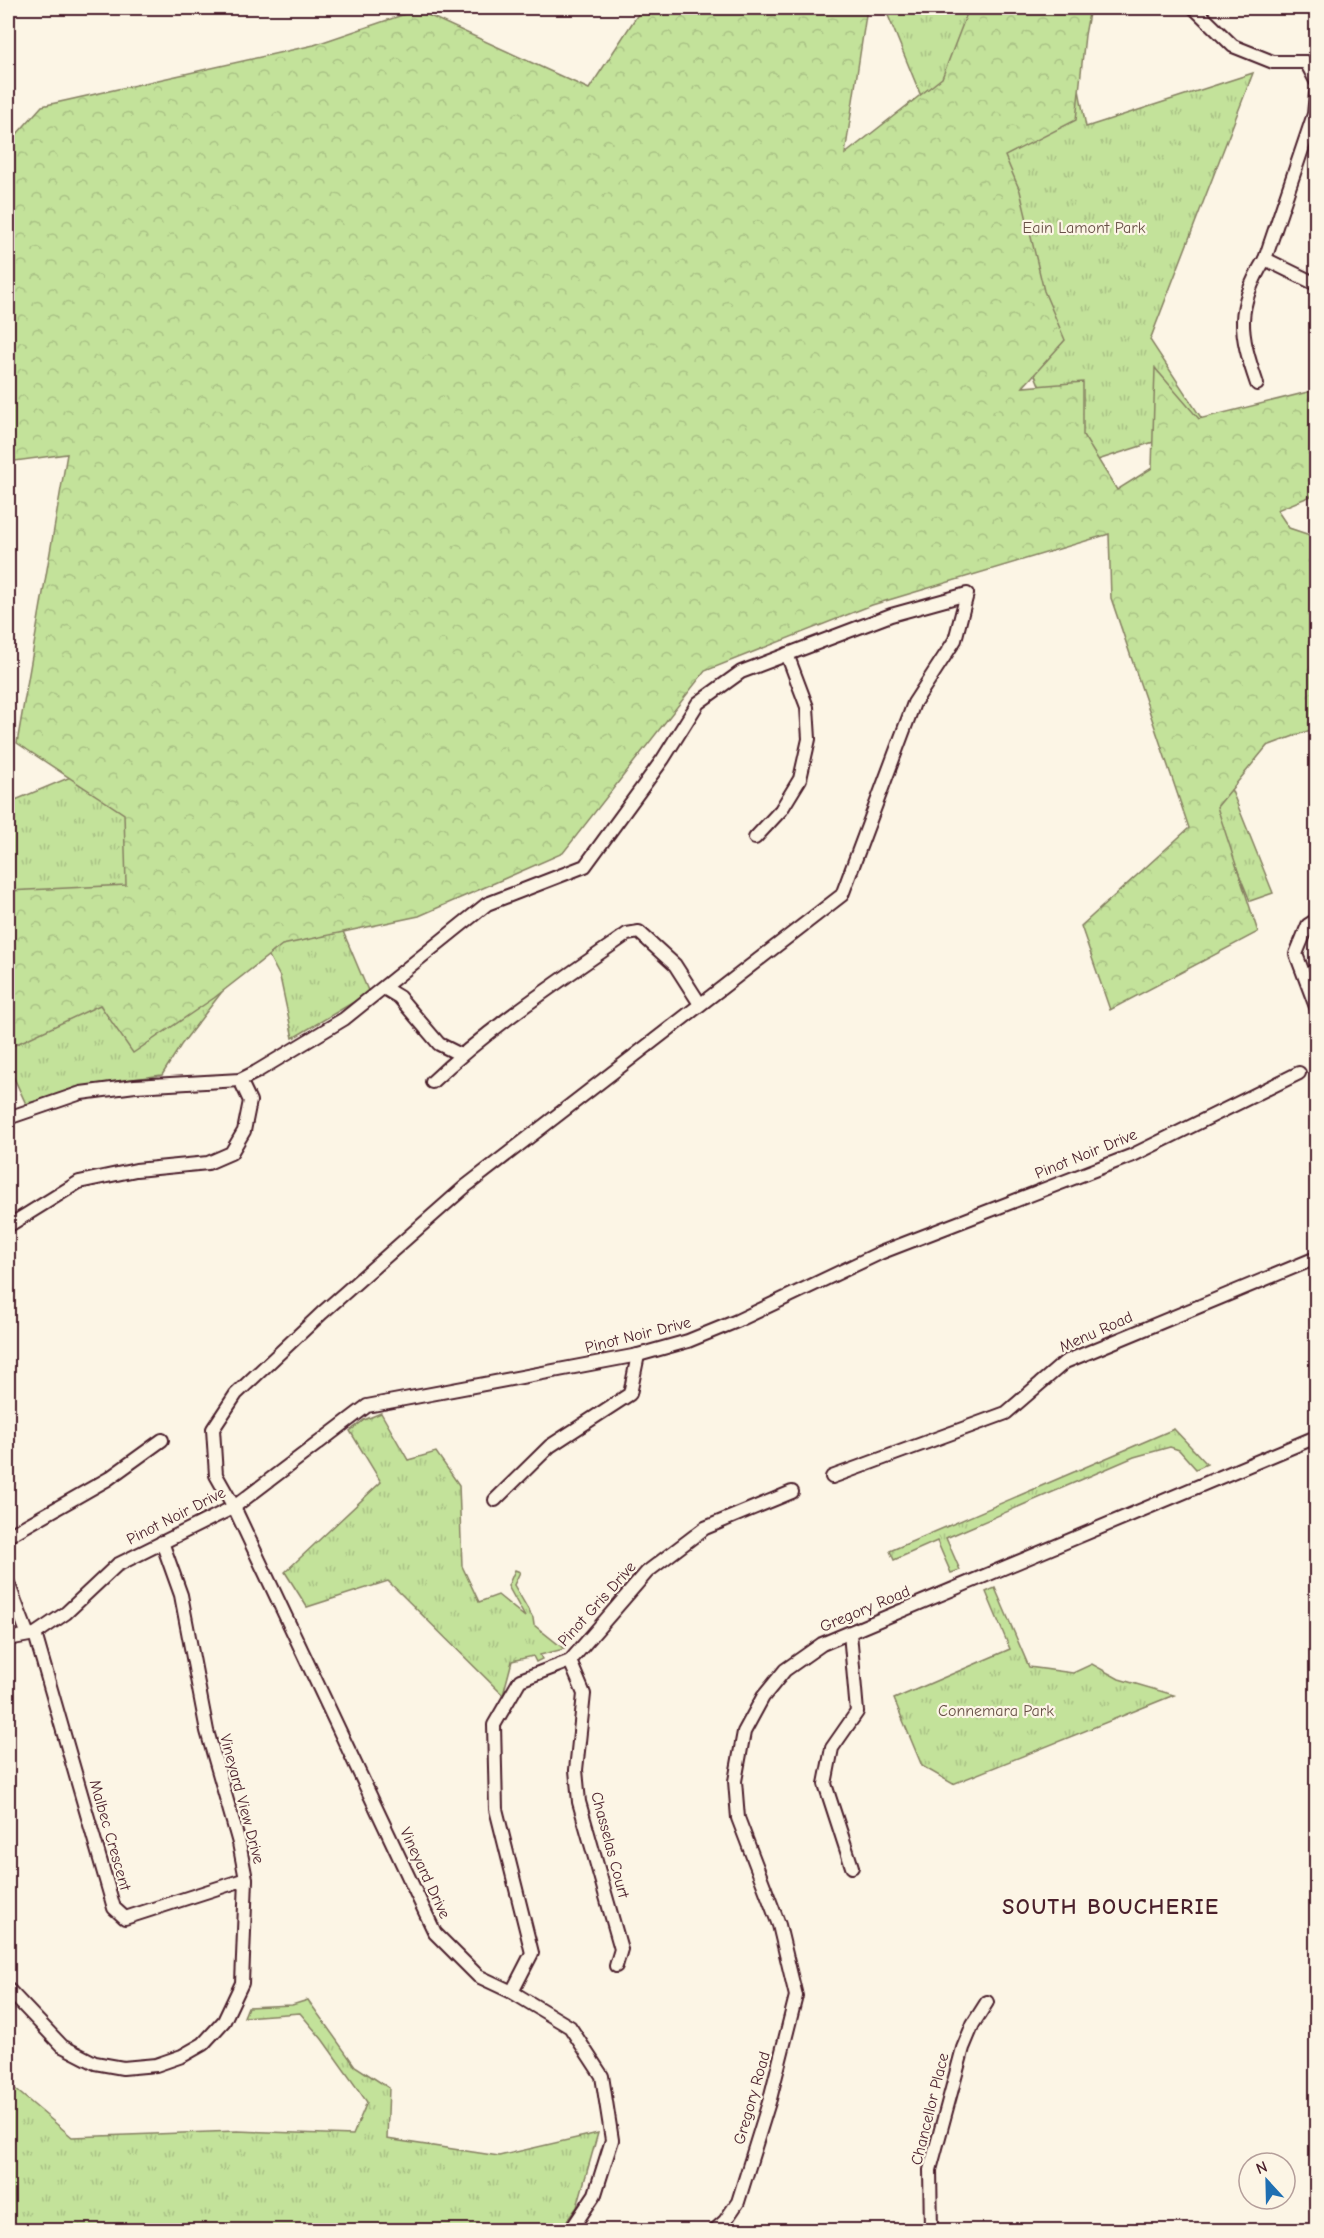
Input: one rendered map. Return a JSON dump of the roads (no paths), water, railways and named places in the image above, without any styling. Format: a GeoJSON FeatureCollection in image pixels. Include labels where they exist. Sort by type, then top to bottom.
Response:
{"type":"FeatureCollection","features":[{"type":"Feature","properties":{"kind":"street"},"geometry":{"type":"LineString","coordinates":[[1194,8],[1233,46],[1273,62],[1306,62],[1317,81]]}},
{"type":"Feature","properties":{"kind":"street"},"geometry":{"type":"LineString","coordinates":[[1257,384],[1244,348],[1242,310],[1255,275],[1265,259],[1314,114],[1317,93]]}},
{"type":"Feature","properties":{"kind":"street"},"geometry":{"type":"LineString","coordinates":[[1265,259],[1317,284]]}},
{"type":"Feature","properties":{"kind":"street","name":"Vineyard Drive"},"geometry":{"type":"LineString","coordinates":[[571,2230],[595,2194],[612,2140],[602,2076],[570,2027],[512,1992],[478,1976],[435,1933],[234,1507],[216,1475],[213,1429],[236,1394],[322,1313],[466,1186],[842,896],[914,703],[955,640],[967,594],[891,615],[787,654]]}},
{"type":"Feature","properties":{"kind":"street"},"geometry":{"type":"LineString","coordinates":[[8,1118],[81,1093],[135,1086],[240,1080],[344,1019],[487,904],[585,866],[663,759],[698,703],[741,672],[787,654],[807,707],[809,739],[800,778],[781,810],[755,838]]}},
{"type":"Feature","properties":{"kind":"street"},"geometry":{"type":"LineString","coordinates":[[1317,920],[1308,925],[1296,954],[1317,1007]]}},
{"type":"Feature","properties":{"kind":"street"},"geometry":{"type":"LineString","coordinates":[[432,1082],[461,1055],[627,934],[639,932],[675,965],[700,1004]]}},
{"type":"Feature","properties":{"kind":"street"},"geometry":{"type":"LineString","coordinates":[[384,988],[399,997],[440,1044],[461,1055]]}},
{"type":"Feature","properties":{"kind":"street","name":"Pinot Noir Drive"},"geometry":{"type":"LineString","coordinates":[[8,1639],[32,1634],[66,1613],[117,1565],[234,1507],[367,1406],[638,1355],[698,1337],[737,1321],[880,1253],[1133,1155],[1299,1073]]}},
{"type":"Feature","properties":{"kind":"street"},"geometry":{"type":"LineString","coordinates":[[8,1226],[79,1182],[136,1170],[208,1163],[231,1153],[244,1131],[250,1101],[240,1080]]}},
{"type":"Feature","properties":{"kind":"street","name":"Menu Road"},"geometry":{"type":"LineString","coordinates":[[832,1477],[1006,1413],[1065,1362],[1317,1258]]}},
{"type":"Feature","properties":{"kind":"street"},"geometry":{"type":"LineString","coordinates":[[495,1500],[550,1446],[630,1394],[638,1355]]}},
{"type":"Feature","properties":{"kind":"street","name":"Gregory Road"},"geometry":{"type":"LineString","coordinates":[[715,2230],[725,2221],[738,2202],[770,2099],[796,1996],[779,1925],[738,1818],[735,1781],[744,1732],[763,1697],[785,1670],[822,1644],[1317,1437]]}},
{"type":"Feature","properties":{"kind":"street"},"geometry":{"type":"LineString","coordinates":[[8,1536],[108,1479],[162,1440]]}},
{"type":"Feature","properties":{"kind":"street","name":"Pinot Gris Drive"},"geometry":{"type":"LineString","coordinates":[[512,1992],[532,1953],[496,1809],[494,1725],[520,1680],[570,1660],[647,1572],[705,1528],[792,1492]]}},
{"type":"Feature","properties":{"kind":"street","name":"Vineyard View Drive"},"geometry":{"type":"LineString","coordinates":[[8,1989],[62,2046],[95,2063],[123,2068],[156,2065],[182,2056],[203,2044],[224,2020],[242,1983],[246,1879],[239,1843],[207,1731],[181,1596],[162,1542]]}},
{"type":"Feature","properties":{"kind":"street"},"geometry":{"type":"LineString","coordinates":[[8,1583],[32,1634]]}},
{"type":"Feature","properties":{"kind":"street"},"geometry":{"type":"LineString","coordinates":[[850,1633],[857,1712],[832,1748],[825,1784],[852,1867]]}},
{"type":"Feature","properties":{"kind":"street","name":"Malbec Crescent"},"geometry":{"type":"LineString","coordinates":[[32,1634],[114,1908],[125,1918],[246,1879]]}},
{"type":"Feature","properties":{"kind":"street","name":"Chasselas Court"},"geometry":{"type":"LineString","coordinates":[[570,1660],[584,1694],[576,1770],[579,1802],[621,1949],[616,1966]]}},
{"type":"Feature","properties":{"kind":"street","name":"Chancellor Place"},"geometry":{"type":"LineString","coordinates":[[931,2230],[930,2170],[963,2048],[973,2024],[987,2002]]}},
{"type":"Feature","properties":{"kind":"district","name":"SOUTH BOUCHERIE"},"geometry":{"type":"Point","coordinates":[1111,1907]}},
{"type":"Feature","properties":{"kind":"park label","name":"Eain Lamont Park"},"geometry":{"type":"Point","coordinates":[1084,228]}},
{"type":"Feature","properties":{"kind":"park label","name":"Connemara Park"},"geometry":{"type":"Point","coordinates":[996,1711]}}]}
